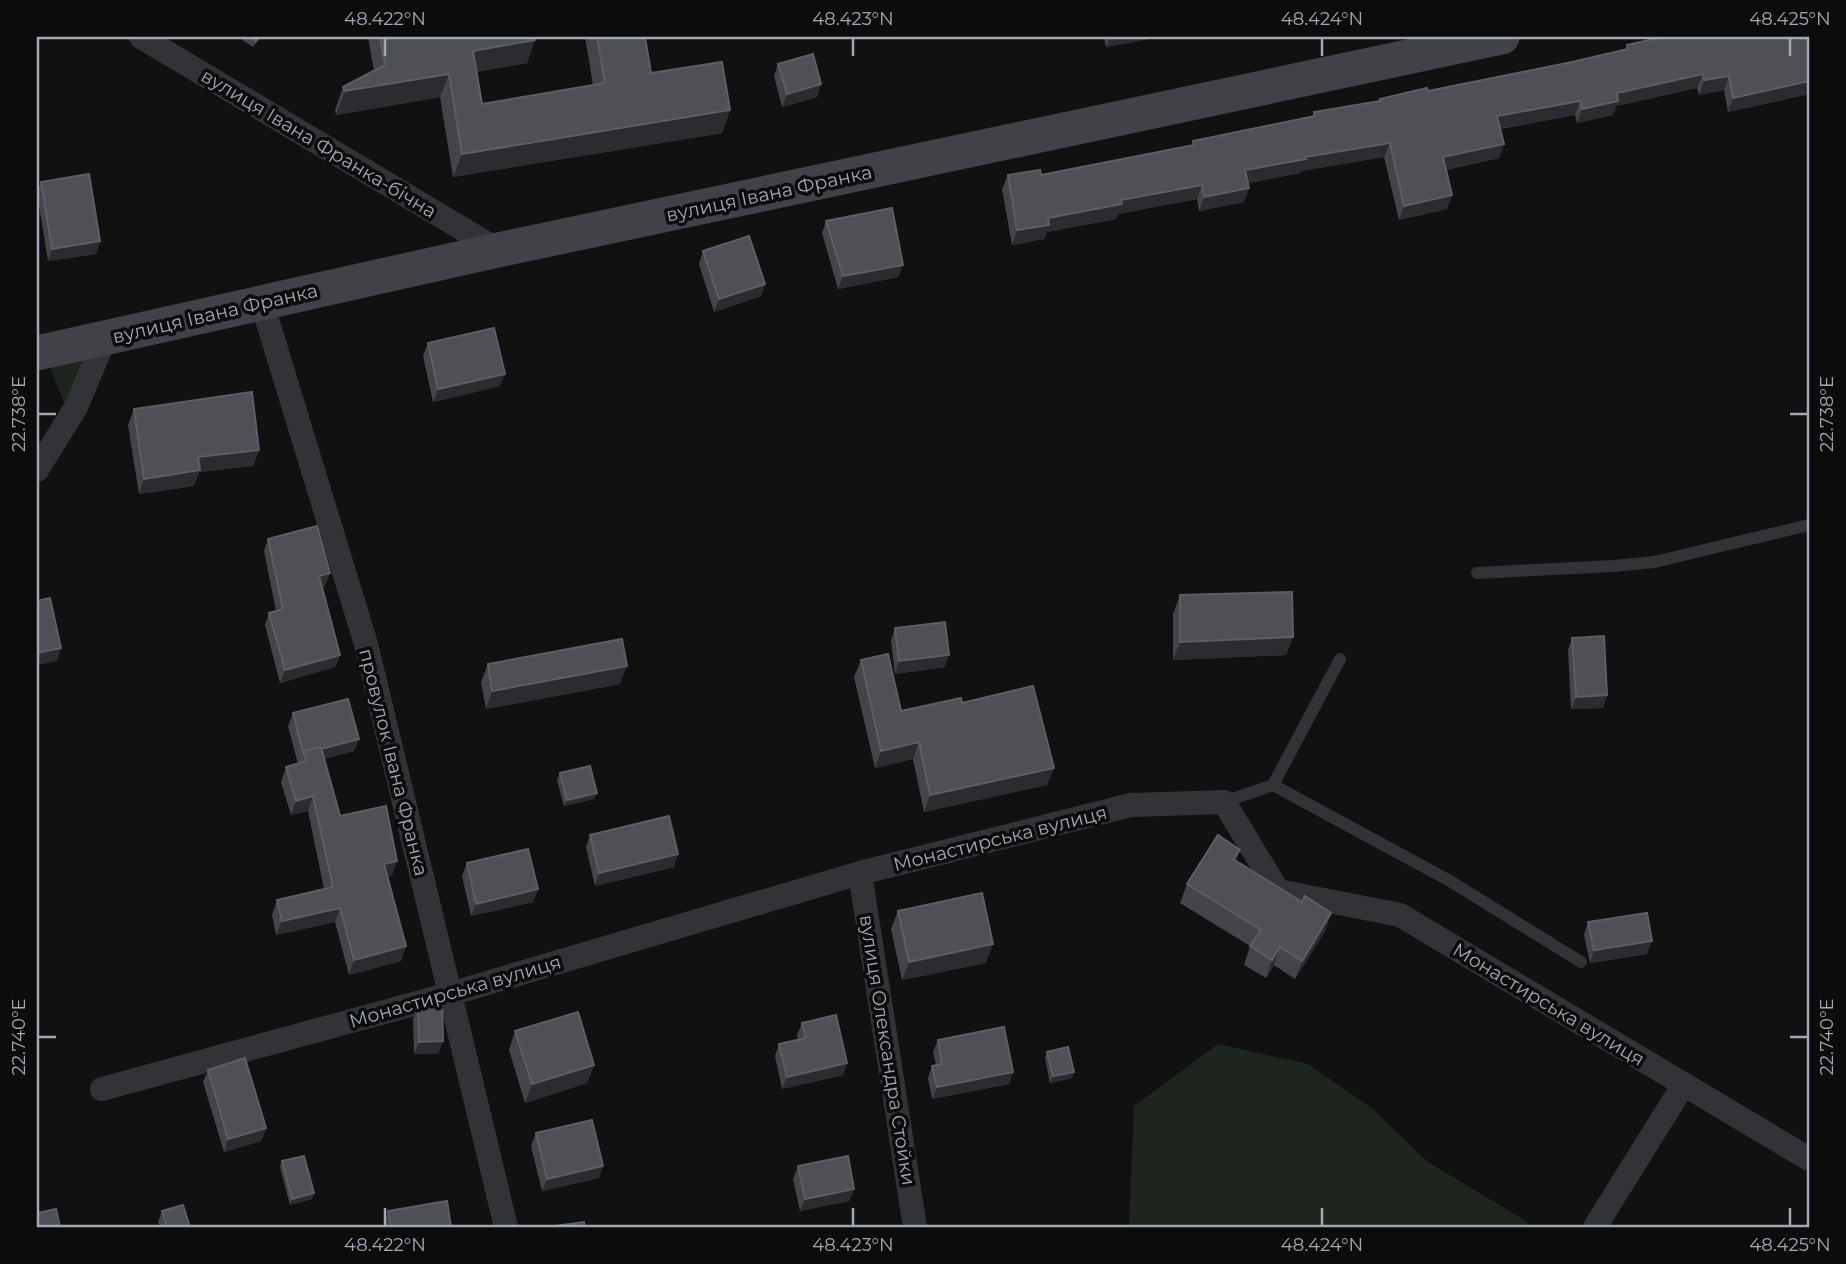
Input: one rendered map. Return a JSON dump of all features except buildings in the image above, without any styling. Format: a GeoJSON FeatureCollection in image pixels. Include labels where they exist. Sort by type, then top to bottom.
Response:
{"type":"FeatureCollection","features":[{"type":"Feature","properties":{"kind":"street","name":"вулиця Івана Франка-бічна"},"geometry":{"type":"LineString","coordinates":[[141,37],[498,250]]}},
{"type":"Feature","properties":{"kind":"street","name":"вулиця Івана Франка"},"geometry":{"type":"LineString","coordinates":[[37,353],[498,250],[1502,37]]}},
{"type":"Feature","properties":{"kind":"street","name":"провулок Івана Франка"},"geometry":{"type":"LineString","coordinates":[[262,303],[366,644],[506,1227]]}},
{"type":"Feature","properties":{"kind":"street"},"geometry":{"type":"LineString","coordinates":[[37,470],[76,407],[105,338]]}},
{"type":"Feature","properties":{"kind":"street","name":"Монастирська вулиця"},"geometry":{"type":"LineString","coordinates":[[102,1089],[450,994],[860,873],[1131,805],[1224,802],[1278,891],[1400,915],[1809,1159]]}},
{"type":"Feature","properties":{"kind":"street","name":"вулиця Олександра Стойки"},"geometry":{"type":"LineString","coordinates":[[860,873],[915,1227]]}},
{"type":"Feature","properties":{"kind":"street"},"geometry":{"type":"LineString","coordinates":[[1595,1227],[1685,1084]]}},
{"type":"Feature","properties":{"kind":"lane"},"geometry":{"type":"LineString","coordinates":[[1476,573],[1654,562],[1809,525]]}},
{"type":"Feature","properties":{"kind":"lane"},"geometry":{"type":"LineString","coordinates":[[1224,802],[1273,785],[1340,659]]}},
{"type":"Feature","properties":{"kind":"lane"},"geometry":{"type":"LineString","coordinates":[[1273,785],[1450,881],[1580,962]]}},
{"type":"Feature","properties":{"kind":"shaded area"},"geometry":{"type":"Polygon","coordinates":[[[93,350],[66,407],[49,366],[93,350]]]}},
{"type":"Feature","properties":{"kind":"shaded area"},"geometry":{"type":"Polygon","coordinates":[[[1218,1044],[1308,1064],[1373,1109],[1428,1162],[1526,1221],[1528,1227],[1129,1227],[1134,1106],[1218,1044]]]}}]}
